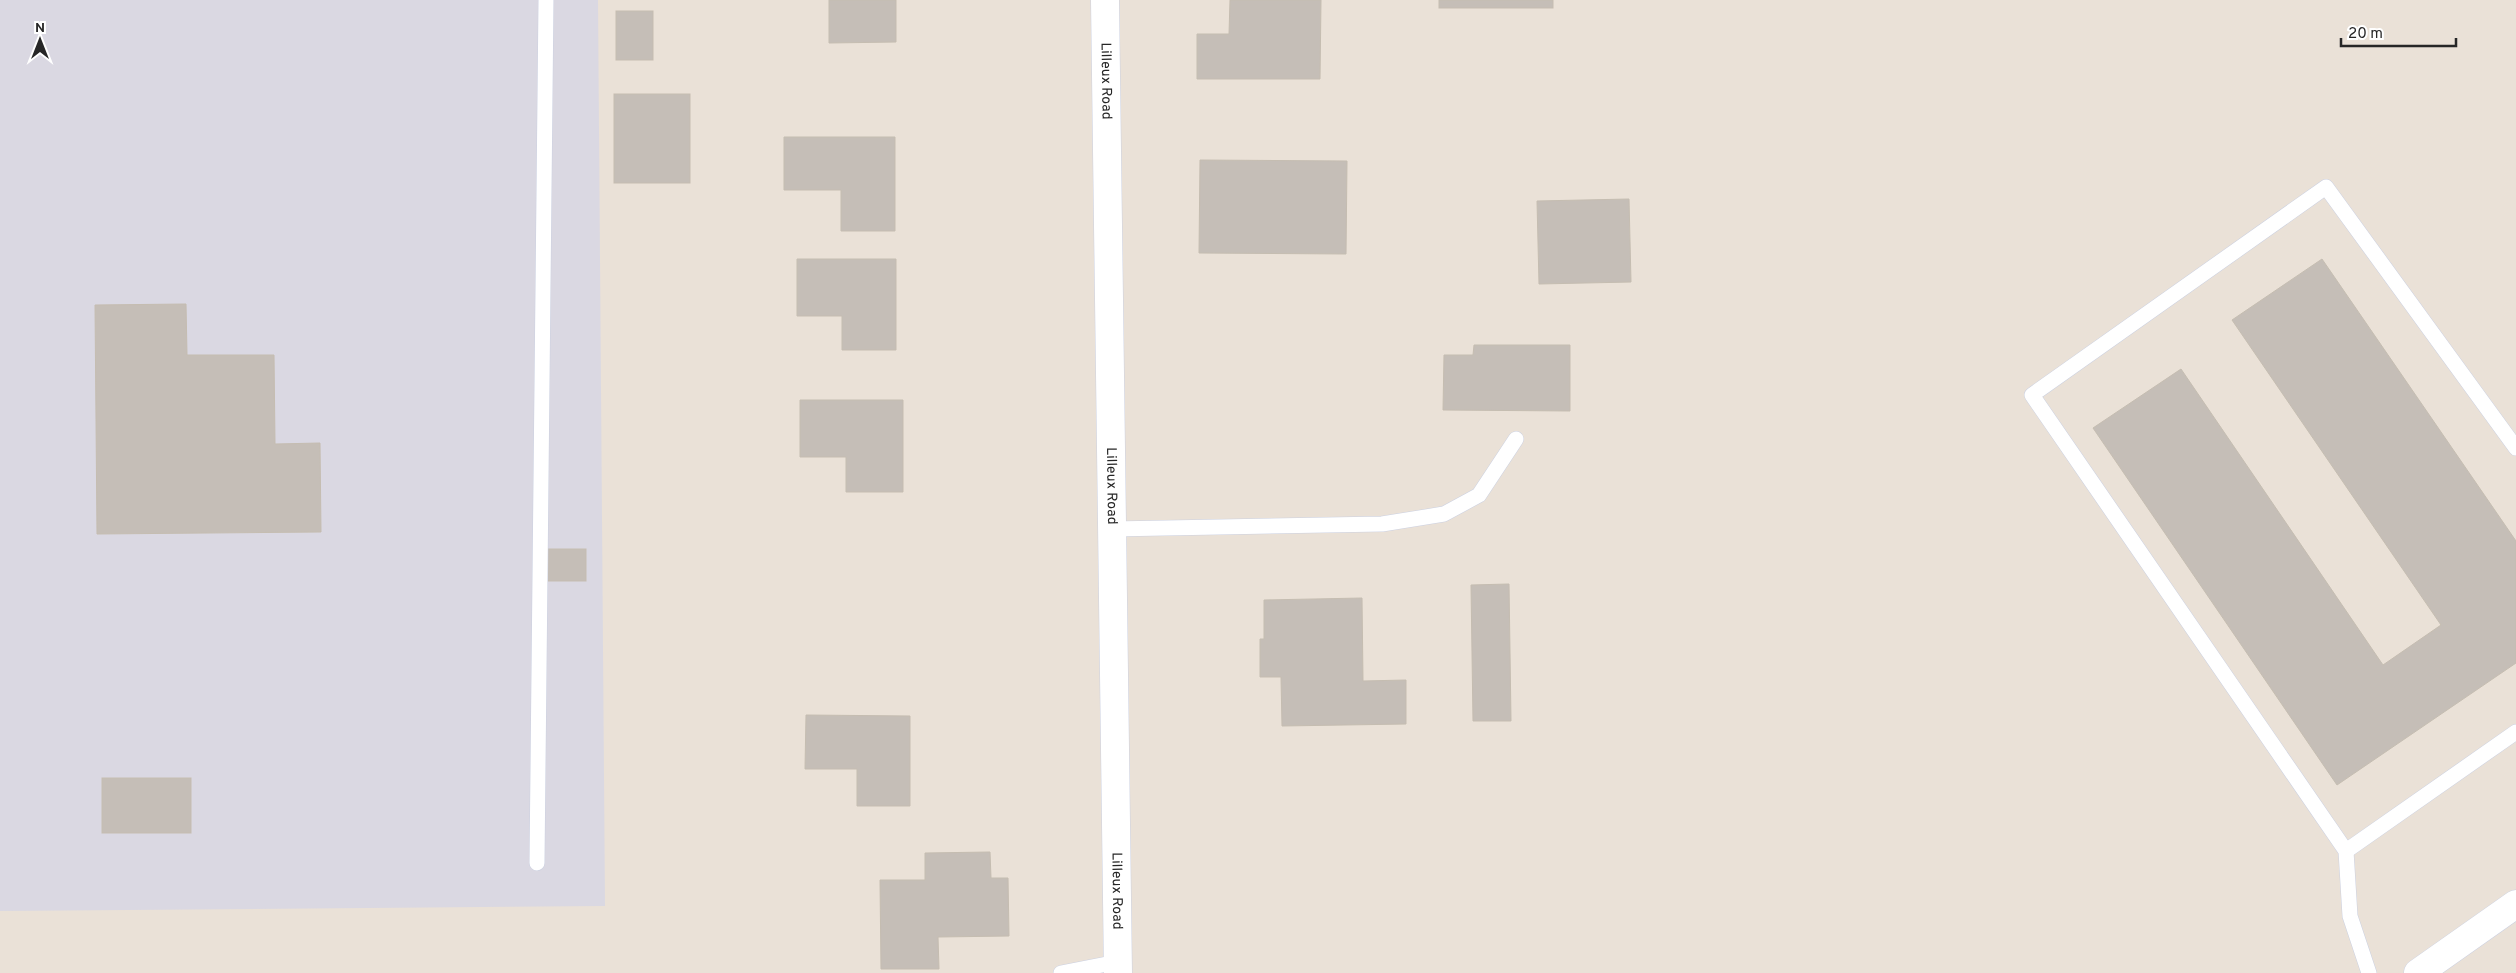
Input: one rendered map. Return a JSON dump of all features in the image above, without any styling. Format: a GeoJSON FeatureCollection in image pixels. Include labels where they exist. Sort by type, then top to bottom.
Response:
{"type":"FeatureCollection","features":[{"type":"Feature","properties":{"kind":"street","name":"Lilleux Road"},"geometry":{"type":"LineString","coordinates":[[1105,0],[1118,968]]}},
{"type":"Feature","properties":{"kind":"street"},"geometry":{"type":"LineString","coordinates":[[2418,973],[2516,904]]}},
{"type":"Feature","properties":{"kind":"lane"},"geometry":{"type":"LineString","coordinates":[[537,863],[546,0]]}},
{"type":"Feature","properties":{"kind":"lane"},"geometry":{"type":"LineString","coordinates":[[2369,973],[2350,916],[2346,851],[2032,395],[2326,187],[2516,448]]}},
{"type":"Feature","properties":{"kind":"lane"},"geometry":{"type":"LineString","coordinates":[[1112,529],[1382,524],[1444,514],[1479,495],[1516,439]]}},
{"type":"Feature","properties":{"kind":"lane"},"geometry":{"type":"LineString","coordinates":[[2346,851],[2516,732]]}},
{"type":"Feature","properties":{"kind":"lane"},"geometry":{"type":"LineString","coordinates":[[1061,973],[1118,968]]}},
{"type":"Feature","properties":{"kind":"shaded area"},"geometry":{"type":"Polygon","coordinates":[[[0,0],[598,0],[605,906],[0,911],[0,0]]]}},
{"type":"Feature","properties":{"kind":"building"},"geometry":{"type":"Polygon","coordinates":[[[829,0],[896,0],[896,42],[829,43],[829,0]]]}},
{"type":"Feature","properties":{"kind":"building"},"geometry":{"type":"Polygon","coordinates":[[[1230,0],[1321,0],[1320,79],[1197,79],[1197,34],[1229,34],[1230,0]]]}},
{"type":"Feature","properties":{"kind":"building"},"geometry":{"type":"Polygon","coordinates":[[[1439,0],[1553,0],[1553,8],[1439,8],[1439,0]]]}},
{"type":"Feature","properties":{"kind":"building"},"geometry":{"type":"Polygon","coordinates":[[[616,11],[653,11],[653,60],[616,60],[616,11]]]}},
{"type":"Feature","properties":{"kind":"building"},"geometry":{"type":"Polygon","coordinates":[[[614,94],[690,94],[690,183],[614,183],[614,94]]]}},
{"type":"Feature","properties":{"kind":"building"},"geometry":{"type":"Polygon","coordinates":[[[784,137],[895,137],[895,231],[841,231],[841,190],[784,190],[784,137]]]}},
{"type":"Feature","properties":{"kind":"building"},"geometry":{"type":"Polygon","coordinates":[[[1200,160],[1347,161],[1346,254],[1199,253],[1200,160]]]}},
{"type":"Feature","properties":{"kind":"building"},"geometry":{"type":"Polygon","coordinates":[[[1629,199],[1631,282],[1539,284],[1537,201],[1629,199]]]}},
{"type":"Feature","properties":{"kind":"building"},"geometry":{"type":"Polygon","coordinates":[[[797,259],[896,259],[896,350],[842,350],[842,316],[797,316],[797,259]]]}},
{"type":"Feature","properties":{"kind":"building"},"geometry":{"type":"Polygon","coordinates":[[[2322,259],[2516,541],[2516,663],[2337,785],[2093,428],[2181,369],[2383,665],[2441,625],[2232,320],[2322,259]]]}},
{"type":"Feature","properties":{"kind":"building"},"geometry":{"type":"Polygon","coordinates":[[[186,304],[187,355],[274,355],[275,444],[320,443],[321,532],[97,534],[95,305],[186,304]]]}},
{"type":"Feature","properties":{"kind":"building"},"geometry":{"type":"Polygon","coordinates":[[[1474,345],[1570,345],[1570,411],[1443,410],[1444,355],[1473,355],[1474,345]]]}},
{"type":"Feature","properties":{"kind":"building"},"geometry":{"type":"Polygon","coordinates":[[[800,400],[903,400],[903,492],[846,492],[846,457],[800,457],[800,400]]]}},
{"type":"Feature","properties":{"kind":"building"},"geometry":{"type":"Polygon","coordinates":[[[540,549],[586,549],[586,581],[540,581],[540,549]]]}},
{"type":"Feature","properties":{"kind":"building"},"geometry":{"type":"Polygon","coordinates":[[[1509,584],[1511,721],[1473,721],[1471,585],[1509,584]]]}},
{"type":"Feature","properties":{"kind":"building"},"geometry":{"type":"Polygon","coordinates":[[[1362,598],[1363,681],[1406,680],[1406,724],[1282,726],[1281,677],[1260,677],[1260,639],[1264,639],[1264,600],[1362,598]]]}},
{"type":"Feature","properties":{"kind":"building"},"geometry":{"type":"Polygon","coordinates":[[[806,715],[910,716],[910,806],[857,806],[857,769],[805,769],[806,715]]]}},
{"type":"Feature","properties":{"kind":"building"},"geometry":{"type":"Polygon","coordinates":[[[102,778],[191,778],[191,833],[102,833],[102,778]]]}},
{"type":"Feature","properties":{"kind":"building"},"geometry":{"type":"Polygon","coordinates":[[[990,852],[991,878],[1008,878],[1009,936],[938,937],[939,969],[881,969],[880,880],[925,880],[925,853],[990,852]]]}}]}
